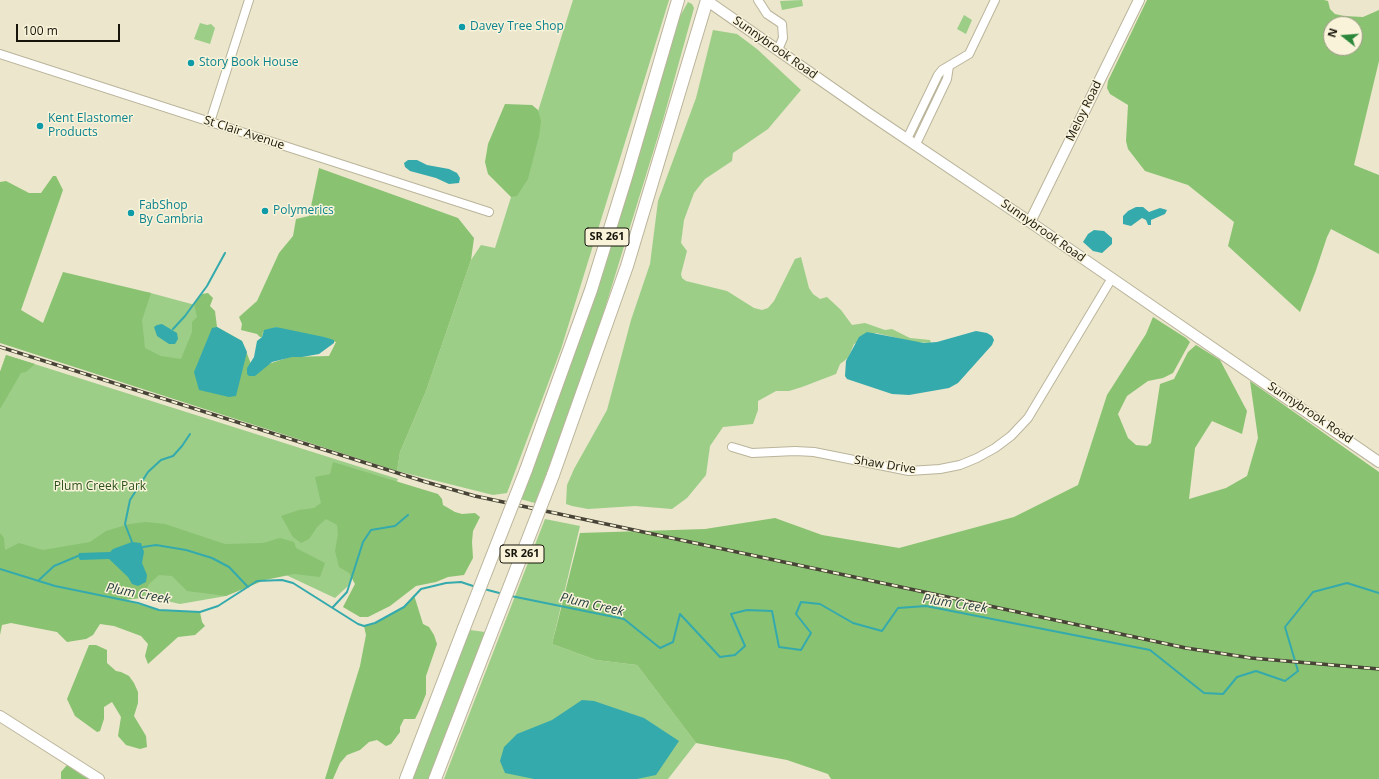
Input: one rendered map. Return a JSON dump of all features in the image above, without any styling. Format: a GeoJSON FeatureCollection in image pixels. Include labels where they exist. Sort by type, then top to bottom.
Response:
{"type":"FeatureCollection","features":[{"type":"Feature","properties":{"kind":"main road","name":"SR 261"},"geometry":{"type":"LineString","coordinates":[[406,779],[526,470],[591,290],[678,0]]}},
{"type":"Feature","properties":{"kind":"main road","name":"SR 261"},"geometry":{"type":"LineString","coordinates":[[435,779],[553,475],[627,266],[706,0]]}},
{"type":"Feature","properties":{"kind":"street"},"geometry":{"type":"LineString","coordinates":[[210,122],[249,0]]}},
{"type":"Feature","properties":{"kind":"street","name":"Sunnybrook Road"},"geometry":{"type":"LineString","coordinates":[[706,0],[1379,462]]}},
{"type":"Feature","properties":{"kind":"street"},"geometry":{"type":"LineString","coordinates":[[758,0],[767,14],[782,24],[783,38],[778,50]]}},
{"type":"Feature","properties":{"kind":"street"},"geometry":{"type":"LineString","coordinates":[[912,142],[947,79],[949,66],[969,54],[995,0]]}},
{"type":"Feature","properties":{"kind":"street","name":"Meloy Road"},"geometry":{"type":"LineString","coordinates":[[1030,222],[1139,0]]}},
{"type":"Feature","properties":{"kind":"street","name":"St Clair Avenue"},"geometry":{"type":"LineString","coordinates":[[0,54],[488,212]]}},
{"type":"Feature","properties":{"kind":"street","name":"Shaw Drive"},"geometry":{"type":"LineString","coordinates":[[732,448],[752,453],[795,451],[814,452],[890,468],[913,471],[949,467],[977,458],[1003,442],[1028,418],[1112,278]]}},
{"type":"Feature","properties":{"kind":"street"},"geometry":{"type":"LineString","coordinates":[[0,716],[99,779]]}},
{"type":"Feature","properties":{"kind":"green space"},"geometry":{"type":"Polygon","coordinates":[[[573,0],[669,0],[561,349],[507,493],[493,495],[397,471],[400,452],[426,391],[471,260],[481,245],[495,248],[573,0]]]}},
{"type":"Feature","properties":{"kind":"green space"},"geometry":{"type":"Polygon","coordinates":[[[802,0],[803,6],[782,10],[780,1],[802,0]]]}},
{"type":"Feature","properties":{"kind":"green space"},"geometry":{"type":"Polygon","coordinates":[[[1147,0],[1328,1],[1330,9],[1335,14],[1344,16],[1323,16],[1323,56],[1363,56],[1363,17],[1379,10],[1379,61],[1354,165],[1379,175],[1379,254],[1331,229],[1300,312],[1228,246],[1234,222],[1188,185],[1145,171],[1128,149],[1126,141],[1128,105],[1110,94],[1107,88],[1108,81],[1147,0]]]}},
{"type":"Feature","properties":{"kind":"green space"},"geometry":{"type":"Polygon","coordinates":[[[688,2],[692,4],[694,8],[663,120],[585,373],[535,503],[520,499],[675,25],[688,2]]]}},
{"type":"Feature","properties":{"kind":"green space"},"geometry":{"type":"Polygon","coordinates":[[[964,15],[972,20],[966,34],[957,29],[964,15]]]}},
{"type":"Feature","properties":{"kind":"green space"},"geometry":{"type":"Polygon","coordinates":[[[200,23],[207,25],[211,24],[215,28],[210,44],[194,39],[200,23]]]}},
{"type":"Feature","properties":{"kind":"green space"},"geometry":{"type":"Polygon","coordinates":[[[713,30],[737,34],[757,49],[801,90],[768,129],[733,153],[732,161],[705,179],[694,193],[684,220],[681,243],[687,251],[681,274],[682,278],[686,281],[727,291],[754,308],[762,310],[768,308],[774,301],[795,259],[801,257],[809,288],[813,294],[820,299],[827,297],[841,310],[852,325],[865,323],[885,330],[892,329],[910,338],[930,340],[931,343],[914,342],[876,333],[854,344],[848,358],[840,364],[836,374],[789,391],[776,391],[758,401],[758,410],[753,424],[723,427],[710,446],[706,475],[687,498],[672,509],[635,506],[588,509],[572,506],[566,504],[567,485],[574,469],[607,410],[631,320],[650,264],[658,201],[696,98],[713,30]]]}},
{"type":"Feature","properties":{"kind":"green space"},"geometry":{"type":"Polygon","coordinates":[[[505,104],[532,105],[538,110],[541,121],[539,136],[528,179],[517,196],[511,197],[488,174],[485,162],[488,144],[505,104]]]}},
{"type":"Feature","properties":{"kind":"green space"},"geometry":{"type":"Polygon","coordinates":[[[319,168],[458,218],[474,238],[471,260],[426,391],[400,452],[397,471],[0,343],[0,182],[6,181],[29,193],[41,193],[53,176],[56,176],[63,190],[21,310],[43,323],[63,272],[151,293],[142,320],[145,348],[161,356],[181,359],[192,332],[192,322],[197,317],[194,303],[202,294],[208,293],[213,298],[210,306],[215,311],[217,327],[242,341],[253,369],[290,357],[329,356],[336,342],[304,337],[276,327],[263,332],[262,337],[260,337],[257,334],[241,330],[242,324],[239,317],[257,301],[279,253],[293,236],[296,219],[309,216],[319,168]]]}},
{"type":"Feature","properties":{"kind":"green space"},"geometry":{"type":"Polygon","coordinates":[[[147,292],[195,305],[203,314],[186,358],[179,363],[143,354],[137,308],[147,292]]]}},
{"type":"Feature","properties":{"kind":"green space"},"geometry":{"type":"Polygon","coordinates":[[[1153,317],[1190,342],[1173,373],[1163,378],[1148,381],[1127,396],[1118,414],[1128,438],[1136,445],[1147,446],[1151,443],[1160,384],[1174,379],[1188,352],[1196,345],[1220,360],[1247,411],[1242,434],[1212,421],[1195,448],[1189,499],[1226,488],[1247,476],[1258,438],[1250,381],[1379,472],[1379,779],[831,779],[828,774],[787,760],[696,743],[637,665],[596,660],[552,644],[580,533],[705,529],[775,518],[822,535],[899,548],[1014,517],[1078,485],[1107,395],[1146,334],[1153,317]]]}},
{"type":"Feature","properties":{"kind":"green space","name":"Plum Creek Park"},"geometry":{"type":"Polygon","coordinates":[[[6,355],[398,479],[348,586],[335,598],[286,575],[253,578],[226,596],[180,604],[2,564],[0,562],[0,372],[6,355]]]}},
{"type":"Feature","properties":{"kind":"green space"},"geometry":{"type":"Polygon","coordinates":[[[6,355],[35,364],[26,372],[21,373],[0,409],[0,372],[6,355]]]}},
{"type":"Feature","properties":{"kind":"green space"},"geometry":{"type":"Polygon","coordinates":[[[333,462],[438,494],[442,499],[443,505],[455,512],[462,514],[475,513],[480,517],[473,531],[473,558],[464,575],[448,577],[436,582],[416,586],[390,606],[368,617],[360,617],[343,607],[355,584],[349,573],[339,567],[335,551],[338,534],[337,525],[326,519],[318,526],[309,539],[301,543],[293,537],[281,516],[299,510],[314,508],[321,503],[315,477],[330,474],[333,462]]]}},
{"type":"Feature","properties":{"kind":"green space"},"geometry":{"type":"Polygon","coordinates":[[[545,519],[580,526],[552,644],[596,660],[637,665],[696,743],[668,779],[444,779],[545,519]]]}},
{"type":"Feature","properties":{"kind":"green space"},"geometry":{"type":"Polygon","coordinates":[[[146,522],[165,524],[225,544],[263,543],[280,538],[294,542],[296,548],[325,563],[320,577],[294,574],[265,580],[226,596],[187,591],[172,576],[159,575],[149,584],[142,598],[124,600],[159,610],[200,612],[202,622],[205,626],[195,635],[178,637],[148,664],[145,656],[148,644],[141,636],[114,626],[100,624],[93,635],[86,639],[67,642],[57,632],[11,623],[2,625],[0,635],[0,533],[4,538],[5,550],[19,543],[43,550],[90,542],[106,531],[129,524],[146,522]]]}},
{"type":"Feature","properties":{"kind":"green space"},"geometry":{"type":"Polygon","coordinates":[[[414,595],[423,624],[429,627],[437,644],[426,676],[426,694],[420,709],[415,719],[404,719],[400,727],[400,732],[391,744],[386,746],[377,740],[369,742],[360,750],[347,755],[340,763],[333,779],[325,779],[360,666],[366,635],[364,626],[375,623],[404,607],[414,595]]]}},
{"type":"Feature","properties":{"kind":"green space"},"geometry":{"type":"Polygon","coordinates":[[[470,630],[485,632],[430,779],[412,779],[470,630]]]}},
{"type":"Feature","properties":{"kind":"green space"},"geometry":{"type":"Polygon","coordinates":[[[89,645],[96,645],[107,650],[107,663],[116,671],[129,676],[134,683],[138,692],[138,703],[134,716],[146,736],[147,747],[140,749],[126,745],[118,736],[121,717],[112,702],[104,707],[104,719],[100,731],[97,732],[75,716],[67,699],[89,645]]]}},
{"type":"Feature","properties":{"kind":"green space"},"geometry":{"type":"Polygon","coordinates":[[[67,765],[89,779],[61,779],[61,772],[67,765]]]}},
{"type":"Feature","properties":{"kind":"water"},"geometry":{"type":"Polygon","coordinates":[[[408,160],[417,160],[427,165],[449,169],[457,173],[460,178],[459,183],[449,184],[436,178],[410,171],[405,167],[404,163],[408,160]]]}},
{"type":"Feature","properties":{"kind":"water"},"geometry":{"type":"Polygon","coordinates":[[[1136,207],[1143,207],[1149,212],[1160,208],[1167,210],[1165,214],[1151,220],[1151,225],[1148,225],[1146,220],[1142,218],[1131,226],[1123,224],[1123,216],[1128,211],[1136,207]]]}},
{"type":"Feature","properties":{"kind":"water"},"geometry":{"type":"Polygon","coordinates":[[[1094,230],[1104,231],[1112,238],[1112,244],[1102,253],[1093,251],[1083,242],[1088,234],[1094,230]]]}},
{"type":"Feature","properties":{"kind":"water"},"geometry":{"type":"Polygon","coordinates":[[[162,324],[177,333],[178,339],[175,344],[169,344],[157,336],[154,327],[162,324]]]}},
{"type":"Feature","properties":{"kind":"water"},"geometry":{"type":"Polygon","coordinates":[[[217,327],[242,341],[247,352],[236,396],[229,397],[199,390],[194,372],[212,328],[217,327]]]}},
{"type":"Feature","properties":{"kind":"water"},"geometry":{"type":"Polygon","coordinates":[[[276,327],[324,337],[334,340],[334,343],[319,354],[292,357],[272,362],[255,376],[249,376],[247,374],[247,368],[254,357],[257,341],[262,337],[264,330],[276,327]]]}},
{"type":"Feature","properties":{"kind":"water"},"geometry":{"type":"Polygon","coordinates":[[[976,331],[987,333],[992,336],[994,340],[992,345],[958,383],[949,388],[909,395],[892,394],[847,379],[845,376],[846,361],[859,337],[867,332],[924,343],[937,342],[976,331]]]}},
{"type":"Feature","properties":{"kind":"water"},"geometry":{"type":"Polygon","coordinates":[[[132,542],[141,543],[144,552],[142,563],[147,575],[146,582],[138,586],[132,584],[128,577],[109,559],[80,560],[78,556],[79,553],[110,552],[113,549],[132,542]]]}},
{"type":"Feature","properties":{"kind":"water"},"geometry":{"type":"Polygon","coordinates":[[[582,700],[594,701],[644,718],[679,741],[656,775],[637,779],[534,779],[505,773],[500,761],[504,747],[517,734],[552,720],[582,700]]]}},
{"type":"Feature","properties":{"kind":"waterway"},"geometry":{"type":"LineString","coordinates":[[173,329],[185,316],[207,286],[225,253]]}},
{"type":"Feature","properties":{"kind":"waterway"},"geometry":{"type":"LineString","coordinates":[[132,542],[125,524],[130,500],[148,472],[161,460],[173,456],[190,434]]}},
{"type":"Feature","properties":{"kind":"waterway"},"geometry":{"type":"LineString","coordinates":[[333,607],[347,592],[363,542],[371,530],[395,526],[408,515]]}},
{"type":"Feature","properties":{"kind":"waterway"},"geometry":{"type":"LineString","coordinates":[[143,547],[156,545],[186,550],[212,558],[229,567],[248,587]]}},
{"type":"Feature","properties":{"kind":"waterway"},"geometry":{"type":"LineString","coordinates":[[39,580],[54,566],[78,556]]}},
{"type":"Feature","properties":{"kind":"waterway","name":"Plum Creek"},"geometry":{"type":"LineString","coordinates":[[0,569],[55,586],[138,603],[159,610],[200,612],[218,606],[257,581],[282,580],[293,583],[358,624],[364,626],[375,623],[404,607],[421,589],[446,583],[461,582],[476,587]]}},
{"type":"Feature","properties":{"kind":"waterway","name":"Plum Creek"},"geometry":{"type":"LineString","coordinates":[[511,596],[624,619],[660,648],[673,642],[680,614],[720,657],[735,655],[745,646],[731,614],[747,610],[772,611],[779,647],[801,650],[811,633],[796,614],[801,602],[820,604],[853,623],[882,631],[898,608],[926,606],[1150,650],[1204,693],[1223,694],[1237,677],[1256,671],[1285,681],[1298,671],[1285,627],[1313,592],[1347,583],[1379,593]]}},
{"type":"Feature","properties":{"kind":"waterway","name":"Plum Creek"},"geometry":{"type":"LineString","coordinates":[[484,589],[503,594]]}},
{"type":"Feature","properties":{"kind":"railway"},"geometry":{"type":"LineString","coordinates":[[0,347],[426,482],[475,496],[1186,648],[1251,658],[1379,669]]}},
{"type":"Feature","properties":{"kind":"place","name":"Davey Tree Shop"},"geometry":{"type":"Point","coordinates":[462,27]}},
{"type":"Feature","properties":{"kind":"place","name":"Story Book House"},"geometry":{"type":"Point","coordinates":[191,63]}},
{"type":"Feature","properties":{"kind":"place","name":"Kent Elastomer Products"},"geometry":{"type":"Point","coordinates":[40,126]}},
{"type":"Feature","properties":{"kind":"place","name":"Polymerics"},"geometry":{"type":"Point","coordinates":[265,211]}},
{"type":"Feature","properties":{"kind":"place","name":"FabShop By Cambria"},"geometry":{"type":"Point","coordinates":[131,213]}}]}
